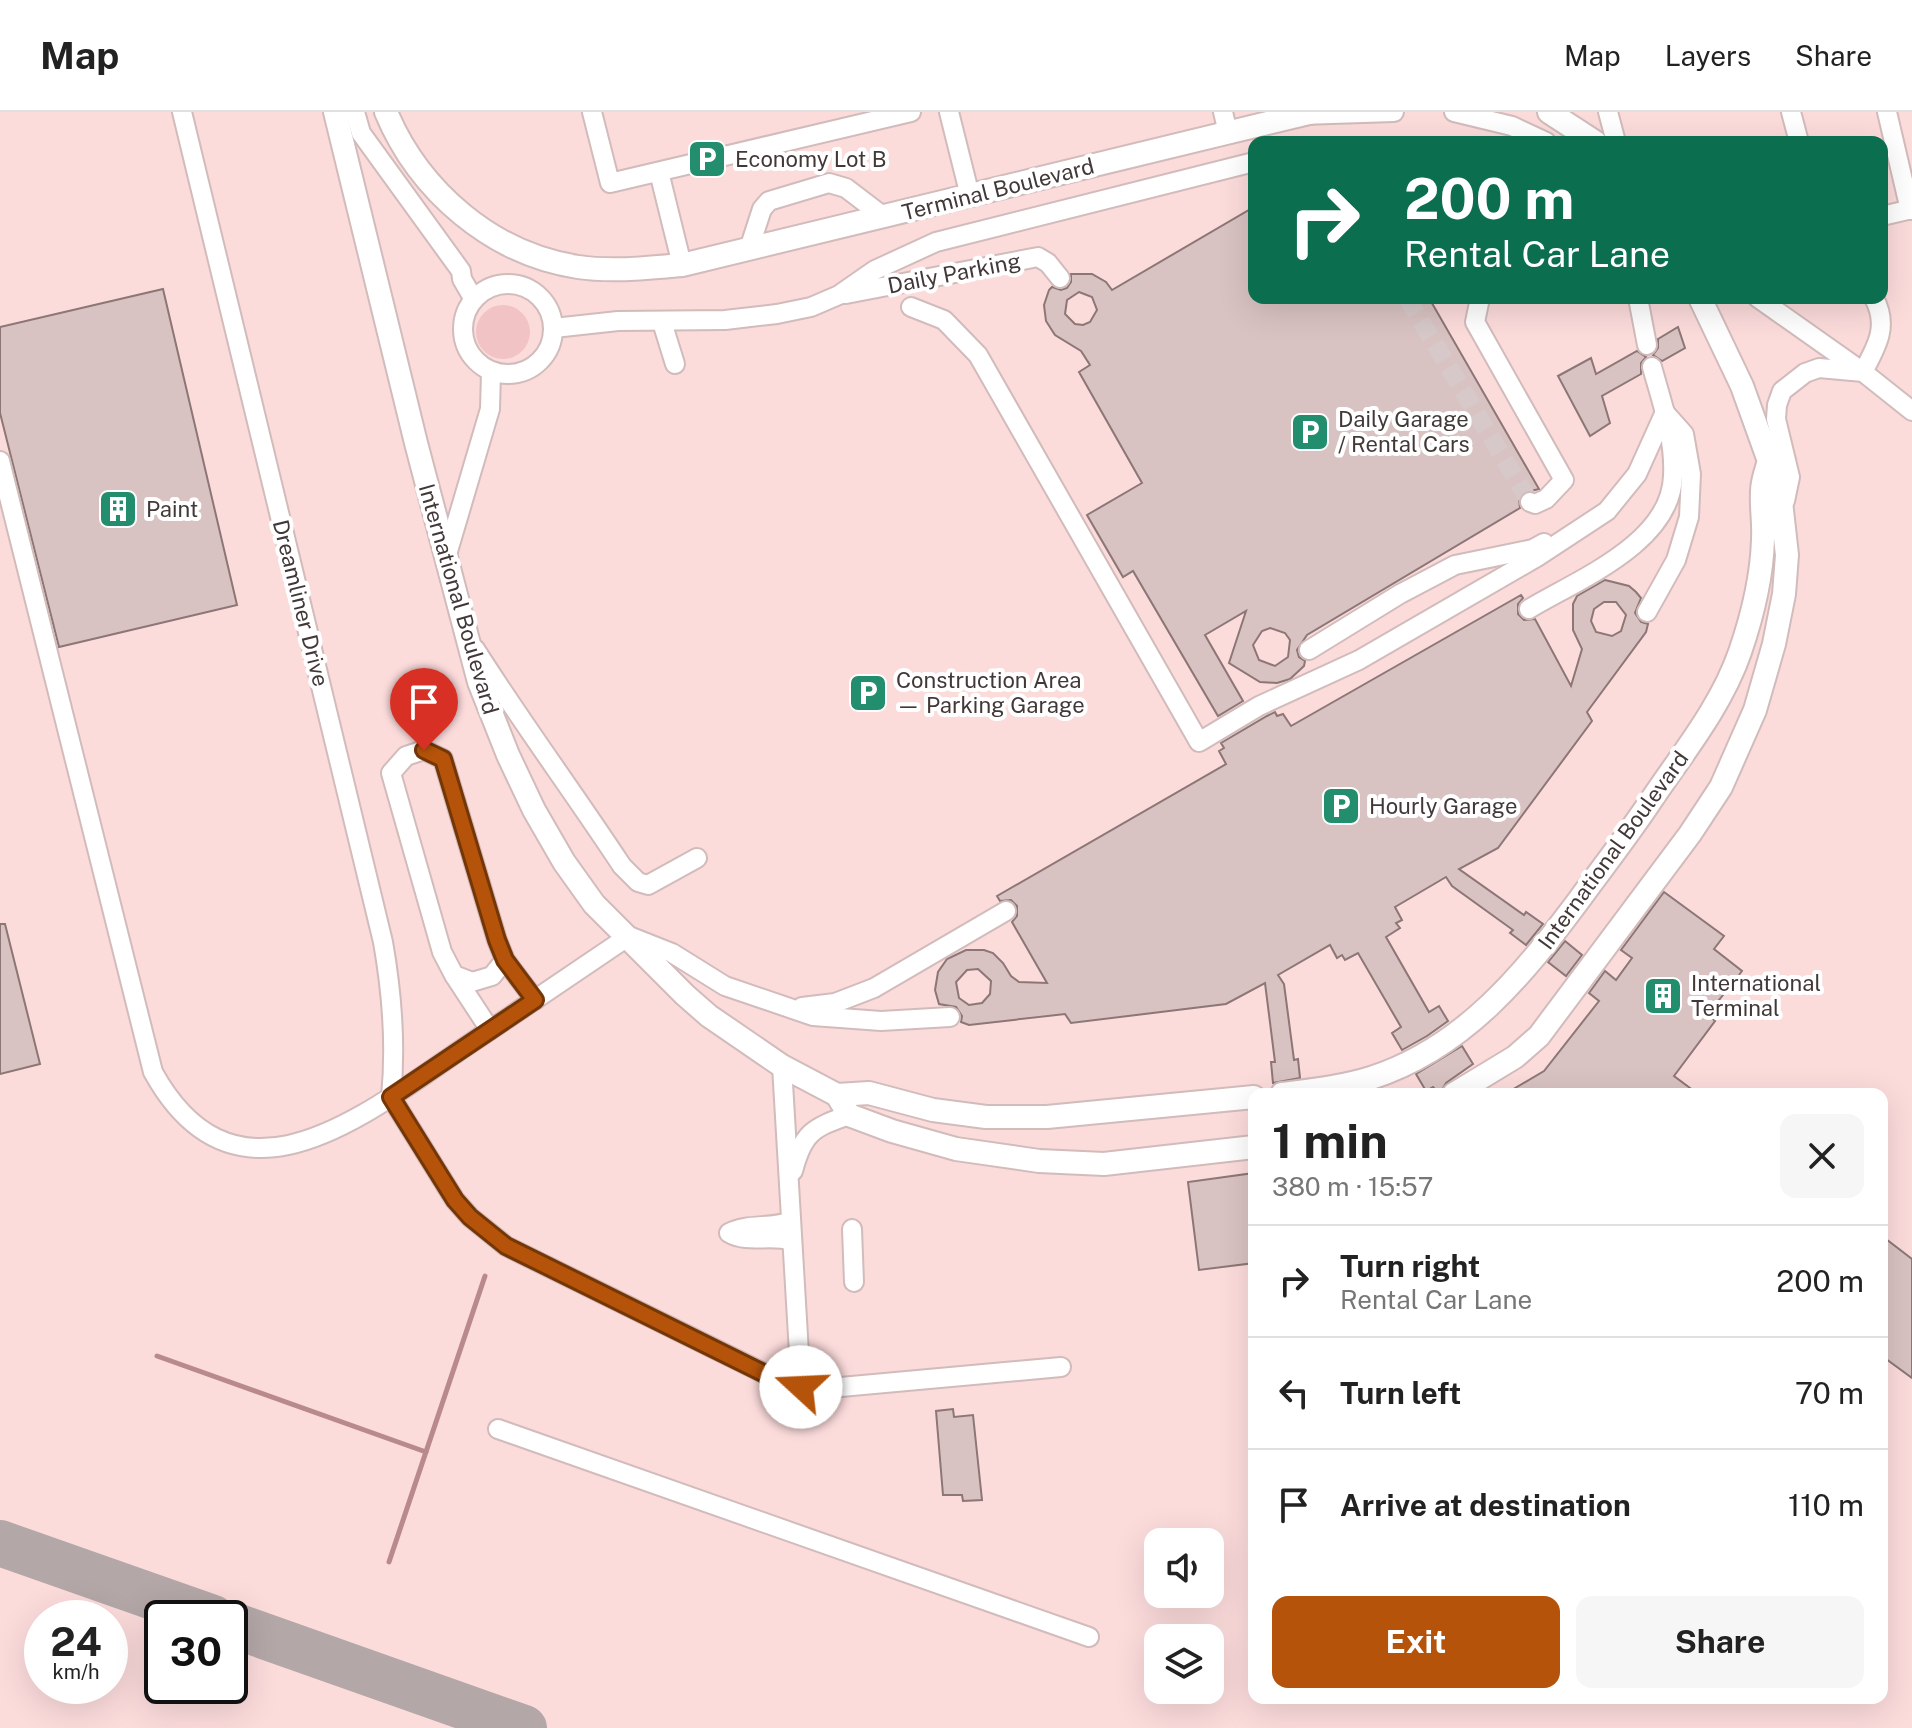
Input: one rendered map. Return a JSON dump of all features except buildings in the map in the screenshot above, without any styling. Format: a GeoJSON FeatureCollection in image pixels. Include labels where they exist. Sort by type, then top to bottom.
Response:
{"type":"FeatureCollection","features":[{"type":"Feature","properties":{"kind":"main road","name":"International Boulevard"},"geometry":{"type":"LineString","coordinates":[[335,112],[446,558],[491,716],[534,810],[594,904],[709,1016],[782,1066],[837,1095],[869,1093],[933,1110],[1016,1118],[1174,1107],[1248,1098]]}},
{"type":"Feature","properties":{"kind":"main road"},"geometry":{"type":"LineString","coordinates":[[386,112],[415,164],[438,193],[467,219],[506,242],[549,260],[582,267],[682,265]]}},
{"type":"Feature","properties":{"kind":"main road"},"geometry":{"type":"LineString","coordinates":[[1549,112],[1586,136]]}},
{"type":"Feature","properties":{"kind":"main road","name":"Terminal Boulevard"},"geometry":{"type":"LineString","coordinates":[[682,265],[970,196],[1226,123],[1307,114]]}},
{"type":"Feature","properties":{"kind":"main road","name":"International Boulevard"},"geometry":{"type":"LineString","coordinates":[[1464,1088],[1532,1043],[1682,845],[1721,787],[1755,710],[1774,644],[1787,572],[1784,508],[1779,484],[1752,409],[1703,304]]}},
{"type":"Feature","properties":{"kind":"main road","name":"International Boulevard"},"geometry":{"type":"LineString","coordinates":[[1329,1088],[1373,1077],[1422,1054],[1487,1010],[1548,941],[1634,826],[1709,714],[1727,681],[1748,624],[1760,568],[1762,489],[1769,461]]}},
{"type":"Feature","properties":{"kind":"main road"},"geometry":{"type":"LineString","coordinates":[[837,1095],[849,1115],[941,1145],[1039,1161],[1104,1164],[1248,1148]]}},
{"type":"Feature","properties":{"kind":"street","name":"Dreamliner Drive"},"geometry":{"type":"LineString","coordinates":[[182,112],[383,942],[390,986],[393,1049],[391,1097]]}},
{"type":"Feature","properties":{"kind":"street"},"geometry":{"type":"LineString","coordinates":[[355,112],[361,133],[461,271],[473,298]]}},
{"type":"Feature","properties":{"kind":"street"},"geometry":{"type":"LineString","coordinates":[[592,112],[610,183],[911,112]]}},
{"type":"Feature","properties":{"kind":"street"},"geometry":{"type":"LineString","coordinates":[[949,112],[970,196]]}},
{"type":"Feature","properties":{"kind":"street"},"geometry":{"type":"LineString","coordinates":[[1307,114],[1394,112]]}},
{"type":"Feature","properties":{"kind":"street"},"geometry":{"type":"LineString","coordinates":[[1454,112],[1512,126],[1533,136]]}},
{"type":"Feature","properties":{"kind":"street"},"geometry":{"type":"LineString","coordinates":[[1608,112],[1614,136]]}},
{"type":"Feature","properties":{"kind":"street"},"geometry":{"type":"LineString","coordinates":[[1791,112],[1797,136]]}},
{"type":"Feature","properties":{"kind":"street"},"geometry":{"type":"LineString","coordinates":[[1887,112],[1911,210],[1888,215]]}},
{"type":"Feature","properties":{"kind":"street"},"geometry":{"type":"LineString","coordinates":[[554,328],[618,321],[725,320],[811,307],[839,295],[875,270],[936,242],[1248,164]]}},
{"type":"Feature","properties":{"kind":"street"},"geometry":{"type":"LineString","coordinates":[[659,172],[682,265]]}},
{"type":"Feature","properties":{"kind":"street"},"geometry":{"type":"LineString","coordinates":[[749,249],[762,209],[769,201],[829,183],[846,188],[884,217]]}},
{"type":"Feature","properties":{"kind":"street","name":"Daily Parking"},"geometry":{"type":"LineString","coordinates":[[839,295],[1038,257],[1048,263],[1060,278]]}},
{"type":"Feature","properties":{"kind":"street"},"geometry":{"type":"LineString","coordinates":[[505,284],[520,285],[533,291],[544,301],[554,328],[545,356],[521,373],[506,375],[491,372],[477,364],[468,352],[463,337],[463,322],[473,298],[491,287],[505,284]]}},
{"type":"Feature","properties":{"kind":"street"},"geometry":{"type":"LineString","coordinates":[[1479,304],[1475,322],[1564,480],[1546,499],[1535,504],[1530,502]]}},
{"type":"Feature","properties":{"kind":"street"},"geometry":{"type":"LineString","coordinates":[[1639,304],[1647,345]]}},
{"type":"Feature","properties":{"kind":"street"},"geometry":{"type":"LineString","coordinates":[[1767,304],[1912,411]]}},
{"type":"Feature","properties":{"kind":"street"},"geometry":{"type":"LineString","coordinates":[[1863,372],[1882,332],[1877,304]]}},
{"type":"Feature","properties":{"kind":"street"},"geometry":{"type":"LineString","coordinates":[[911,307],[944,320],[978,355],[1199,742],[1259,706],[1359,660],[1537,557],[1607,511],[1637,474],[1665,412]]}},
{"type":"Feature","properties":{"kind":"street"},"geometry":{"type":"LineString","coordinates":[[662,322],[675,364]]}},
{"type":"Feature","properties":{"kind":"street"},"geometry":{"type":"LineString","coordinates":[[1529,609],[1633,548],[1659,519],[1669,498],[1674,476],[1672,444],[1652,367]]}},
{"type":"Feature","properties":{"kind":"street"},"geometry":{"type":"LineString","coordinates":[[1784,508],[1790,477],[1776,419],[1782,391],[1805,373],[1819,368],[1863,372]]}},
{"type":"Feature","properties":{"kind":"street"},"geometry":{"type":"LineString","coordinates":[[446,558],[490,409],[491,372]]}},
{"type":"Feature","properties":{"kind":"street"},"geometry":{"type":"LineString","coordinates":[[1647,612],[1676,560],[1689,517],[1691,474],[1684,434],[1665,412]]}},
{"type":"Feature","properties":{"kind":"street"},"geometry":{"type":"LineString","coordinates":[[0,461],[153,1072],[176,1108],[211,1135],[256,1148],[296,1145],[341,1126],[391,1097],[629,936],[672,953],[725,986],[813,1016],[851,1021],[950,1017]]}},
{"type":"Feature","properties":{"kind":"street"},"geometry":{"type":"LineString","coordinates":[[1309,650],[1400,594],[1455,565],[1533,549],[1607,511]]}},
{"type":"Feature","properties":{"kind":"street"},"geometry":{"type":"LineString","coordinates":[[467,636],[517,716],[565,778],[631,875],[648,885],[697,858]]}},
{"type":"Feature","properties":{"kind":"street"},"geometry":{"type":"LineString","coordinates":[[490,1030],[442,952],[391,773],[406,756],[424,750],[443,759],[505,960],[535,1000]]}},
{"type":"Feature","properties":{"kind":"street"},"geometry":{"type":"LineString","coordinates":[[791,1007],[816,1006],[854,998],[1006,911]]}},
{"type":"Feature","properties":{"kind":"street"},"geometry":{"type":"LineString","coordinates":[[454,975],[472,982],[492,976],[505,960]]}},
{"type":"Feature","properties":{"kind":"street"},"geometry":{"type":"LineString","coordinates":[[782,1066],[801,1387]]}},
{"type":"Feature","properties":{"kind":"street"},"geometry":{"type":"LineString","coordinates":[[391,1097],[455,1200],[470,1217],[506,1246],[765,1374],[801,1387],[819,1389],[1061,1367]]}},
{"type":"Feature","properties":{"kind":"street"},"geometry":{"type":"LineString","coordinates":[[789,1186],[804,1140],[821,1125],[849,1115]]}},
{"type":"Feature","properties":{"kind":"street"},"geometry":{"type":"LineString","coordinates":[[791,1221],[778,1226],[740,1228],[729,1233],[739,1239],[773,1237],[792,1241]]}},
{"type":"Feature","properties":{"kind":"street"},"geometry":{"type":"LineString","coordinates":[[852,1229],[854,1282]]}},
{"type":"Feature","properties":{"kind":"street"},"geometry":{"type":"LineString","coordinates":[[498,1429],[1089,1637]]}},
{"type":"Feature","properties":{"kind":"shaded area"},"geometry":{"type":"Polygon","coordinates":[[[0,112],[1912,112],[1912,1728],[0,1728],[0,112]]]}},
{"type":"Feature","properties":{"kind":"shaded area"},"geometry":{"type":"Polygon","coordinates":[[[503,305],[522,313],[530,332],[522,351],[503,359],[484,351],[476,332],[484,313],[503,305]]]}},
{"type":"Feature","properties":{"kind":"waterway"},"geometry":{"type":"LineString","coordinates":[[389,1562],[485,1276]]}},
{"type":"Feature","properties":{"kind":"waterway"},"geometry":{"type":"LineString","coordinates":[[157,1356],[426,1452]]}},
{"type":"Feature","properties":{"kind":"taxiway"},"geometry":{"type":"LineString","coordinates":[[0,1543],[162,1600]]}},
{"type":"Feature","properties":{"kind":"taxiway"},"geometry":{"type":"LineString","coordinates":[[248,1630],[524,1728]]}},
{"type":"Feature","properties":{"kind":"tunnel"},"geometry":{"type":"LineString","coordinates":[[1411,304],[1530,502]]}},
{"type":"Feature","properties":{"kind":"place","name":"Economy Lot B"},"geometry":{"type":"Point","coordinates":[707,159]}},
{"type":"Feature","properties":{"kind":"place","name":"Daily Garage / Rental Cars"},"geometry":{"type":"Point","coordinates":[1310,432]}},
{"type":"Feature","properties":{"kind":"place","name":"Paint"},"geometry":{"type":"Point","coordinates":[118,509]}},
{"type":"Feature","properties":{"kind":"place","name":"Construction Area — Parking Garage"},"geometry":{"type":"Point","coordinates":[868,693]}},
{"type":"Feature","properties":{"kind":"place","name":"Hourly Garage"},"geometry":{"type":"Point","coordinates":[1341,806]}},
{"type":"Feature","properties":{"kind":"place","name":"International Terminal"},"geometry":{"type":"Point","coordinates":[1663,996]}},
{"type":"Feature","properties":{"kind":"route"},"geometry":{"type":"LineString","coordinates":[[424,750],[443,759],[497,940],[505,960],[535,1000],[391,1097],[455,1200],[470,1217],[506,1246],[765,1374],[801,1387]]}}]}
